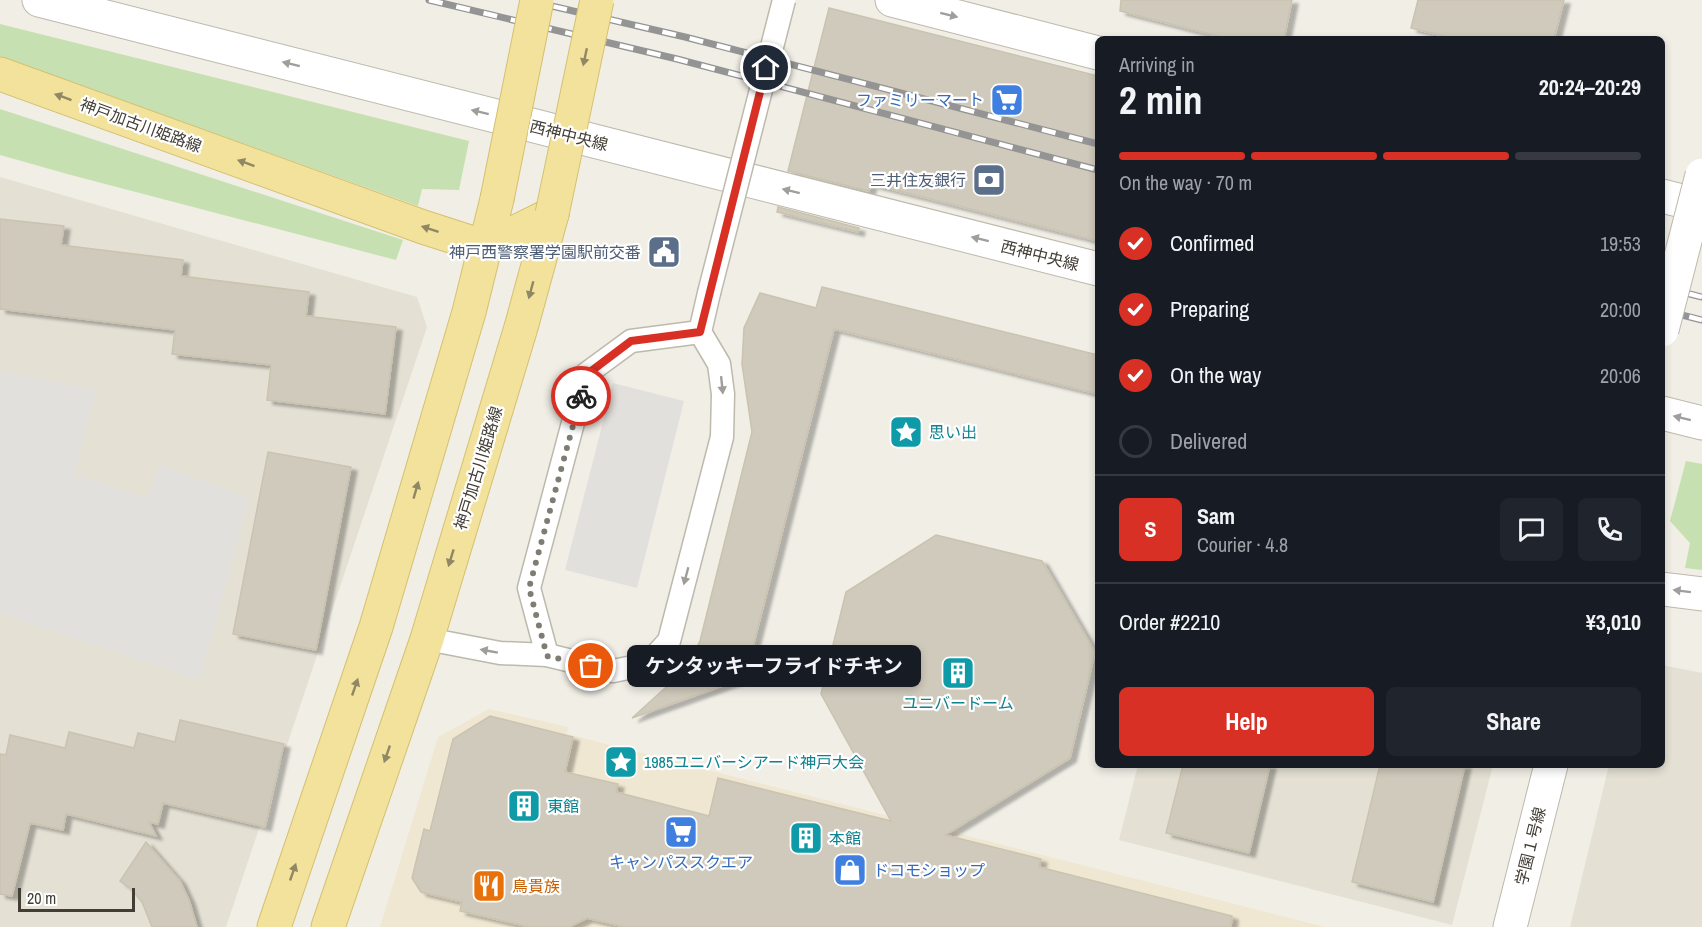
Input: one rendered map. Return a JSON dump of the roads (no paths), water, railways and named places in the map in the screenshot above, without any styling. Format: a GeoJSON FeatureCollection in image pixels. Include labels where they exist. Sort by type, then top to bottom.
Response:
{"type":"FeatureCollection","features":[{"type":"Feature","properties":{"kind":"main road"},"geometry":{"type":"LineString","coordinates":[[274,927],[376,627],[469,312],[497,199],[537,0]]}},
{"type":"Feature","properties":{"kind":"main road","name":"神戸加古川姫路線"},"geometry":{"type":"LineString","coordinates":[[328,927],[427,639],[518,335],[552,214],[597,0]]}},
{"type":"Feature","properties":{"kind":"main road","name":"神戸加古川姫路線"},"geometry":{"type":"LineString","coordinates":[[0,74],[423,227],[485,247]]}},
{"type":"Feature","properties":{"kind":"main road"},"geometry":{"type":"LineString","coordinates":[[485,247],[552,214]]}},
{"type":"Feature","properties":{"kind":"street","name":"西神中央線"},"geometry":{"type":"LineString","coordinates":[[39,0],[1095,268]]}},
{"type":"Feature","properties":{"kind":"street"},"geometry":{"type":"LineString","coordinates":[[892,0],[1095,52]]}},
{"type":"Feature","properties":{"kind":"street"},"geometry":{"type":"LineString","coordinates":[[1665,318],[1702,175]]}},
{"type":"Feature","properties":{"kind":"street"},"geometry":{"type":"LineString","coordinates":[[1665,197],[1702,206]]}},
{"type":"Feature","properties":{"kind":"street"},"geometry":{"type":"LineString","coordinates":[[1665,414],[1702,423]]}},
{"type":"Feature","properties":{"kind":"street"},"geometry":{"type":"LineString","coordinates":[[1665,589],[1702,594]]}},
{"type":"Feature","properties":{"kind":"street","name":"学園１号線"},"geometry":{"type":"LineString","coordinates":[[1510,927],[1550,768]]}},
{"type":"Feature","properties":{"kind":"lane"},"geometry":{"type":"LineString","coordinates":[[427,639],[500,653],[547,656],[613,671],[648,664],[669,641],[722,437],[723,394],[719,364],[700,332],[784,0]]}},
{"type":"Feature","properties":{"kind":"lane"},"geometry":{"type":"LineString","coordinates":[[547,656],[529,588],[586,375],[631,341],[700,332]]}},
{"type":"Feature","properties":{"kind":"railway"},"geometry":{"type":"LineString","coordinates":[[429,0],[677,59],[1095,169]]}},
{"type":"Feature","properties":{"kind":"railway"},"geometry":{"type":"LineString","coordinates":[[526,0],[685,37],[1095,143]]}},
{"type":"Feature","properties":{"kind":"railway"},"geometry":{"type":"LineString","coordinates":[[1665,288],[1702,297]]}},
{"type":"Feature","properties":{"kind":"railway"},"geometry":{"type":"LineString","coordinates":[[1665,311],[1702,320]]}},
{"type":"Feature","properties":{"kind":"place","name":"ファミリーマート"},"geometry":{"type":"Point","coordinates":[1007,100]}},
{"type":"Feature","properties":{"kind":"place","name":"三井住友銀行"},"geometry":{"type":"Point","coordinates":[989,180]}},
{"type":"Feature","properties":{"kind":"place","name":"神戸西警察署学園駅前交番"},"geometry":{"type":"Point","coordinates":[664,252]}},
{"type":"Feature","properties":{"kind":"place","name":"思い出"},"geometry":{"type":"Point","coordinates":[906,432]}},
{"type":"Feature","properties":{"kind":"place","name":"ケンタッキーフライドチキン"},"geometry":{"type":"Point","coordinates":[591,666]}},
{"type":"Feature","properties":{"kind":"place","name":"ユニバードーム"},"geometry":{"type":"Point","coordinates":[958,673]}},
{"type":"Feature","properties":{"kind":"place","name":"1985ユニバーシアード神戸大会"},"geometry":{"type":"Point","coordinates":[621,762]}},
{"type":"Feature","properties":{"kind":"place","name":"東館"},"geometry":{"type":"Point","coordinates":[524,806]}},
{"type":"Feature","properties":{"kind":"place","name":"キャンパススクエア"},"geometry":{"type":"Point","coordinates":[681,832]}},
{"type":"Feature","properties":{"kind":"place","name":"本館"},"geometry":{"type":"Point","coordinates":[806,838]}},
{"type":"Feature","properties":{"kind":"place","name":"ドコモショップ"},"geometry":{"type":"Point","coordinates":[850,870]}},
{"type":"Feature","properties":{"kind":"place","name":"鳥貴族"},"geometry":{"type":"Point","coordinates":[489,886]}}]}
